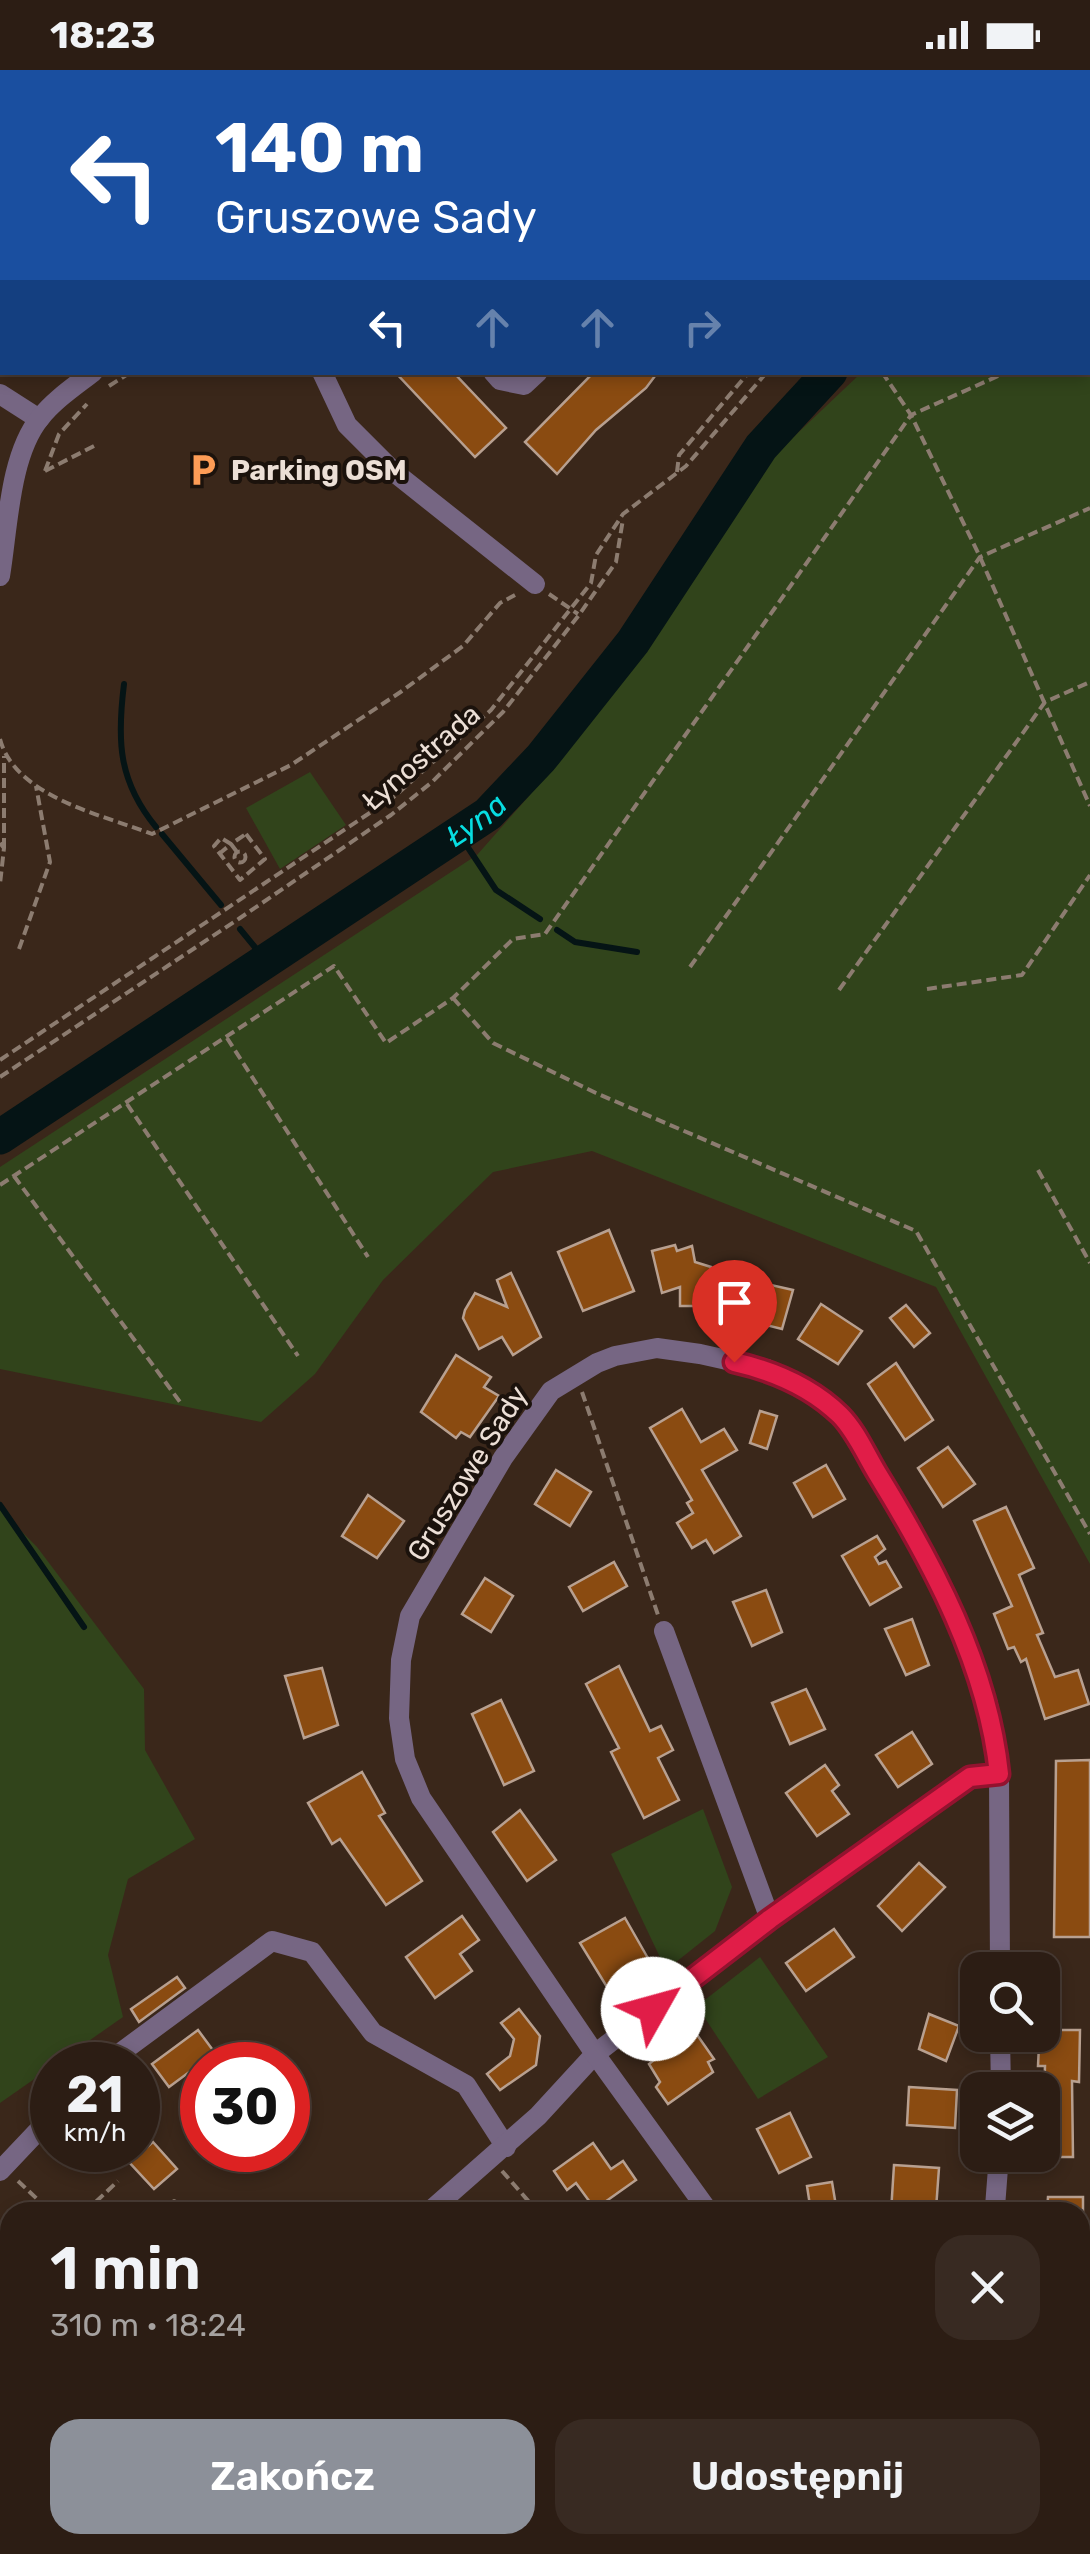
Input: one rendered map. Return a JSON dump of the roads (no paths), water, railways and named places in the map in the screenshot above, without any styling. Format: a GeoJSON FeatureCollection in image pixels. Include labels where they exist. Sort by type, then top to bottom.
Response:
{"type":"FeatureCollection","features":[{"type":"Feature","properties":{"kind":"street"},"geometry":{"type":"LineString","coordinates":[[323,375],[347,425],[394,472],[535,584]]}},
{"type":"Feature","properties":{"kind":"street"},"geometry":{"type":"LineString","coordinates":[[496,375],[500,380],[524,384],[534,375]]}},
{"type":"Feature","properties":{"kind":"street"},"geometry":{"type":"LineString","coordinates":[[0,576],[13,488],[26,442],[39,419],[100,380]]}},
{"type":"Feature","properties":{"kind":"street"},"geometry":{"type":"LineString","coordinates":[[0,394],[39,419]]}},
{"type":"Feature","properties":{"kind":"street","name":"Gruszowe Sady"},"geometry":{"type":"LineString","coordinates":[[702,2202],[595,2054],[421,1798],[406,1759],[399,1718],[401,1660],[410,1616],[530,1417],[551,1391],[576,1373],[615,1356],[657,1348],[767,1369],[809,1389],[843,1418],[936,1576],[988,1704],[999,1774],[1000,1952]]}},
{"type":"Feature","properties":{"kind":"street"},"geometry":{"type":"LineString","coordinates":[[664,1631],[770,1919]]}},
{"type":"Feature","properties":{"kind":"street"},"geometry":{"type":"LineString","coordinates":[[440,2202],[499,2154],[595,2054],[770,1919],[970,1777],[999,1774]]}},
{"type":"Feature","properties":{"kind":"street"},"geometry":{"type":"LineString","coordinates":[[135,2042],[272,1942],[312,1952],[373,2033],[466,2085],[499,2154]]}},
{"type":"Feature","properties":{"kind":"street"},"geometry":{"type":"LineString","coordinates":[[7,2175],[30,2145]]}},
{"type":"Feature","properties":{"kind":"street"},"geometry":{"type":"LineString","coordinates":[[995,2202],[998,2172]]}},
{"type":"Feature","properties":{"kind":"waterway","name":"Łyna"},"geometry":{"type":"LineString","coordinates":[[0,1137],[488,814],[541,758],[633,642],[761,447],[827,375]]}},
{"type":"Feature","properties":{"kind":"waterway"},"geometry":{"type":"LineString","coordinates":[[124,684],[123,759],[134,793],[156,827]]}},
{"type":"Feature","properties":{"kind":"waterway"},"geometry":{"type":"LineString","coordinates":[[162,834],[221,905]]}},
{"type":"Feature","properties":{"kind":"waterway"},"geometry":{"type":"LineString","coordinates":[[459,834],[496,890],[540,919]]}},
{"type":"Feature","properties":{"kind":"waterway"},"geometry":{"type":"LineString","coordinates":[[240,929],[268,963]]}},
{"type":"Feature","properties":{"kind":"waterway"},"geometry":{"type":"LineString","coordinates":[[557,930],[575,942],[637,952]]}},
{"type":"Feature","properties":{"kind":"waterway"},"geometry":{"type":"LineString","coordinates":[[0,1505],[84,1627]]}},
{"type":"Feature","properties":{"kind":"place","name":"Parking OSM"},"geometry":{"type":"Point","coordinates":[203,470]}}]}
